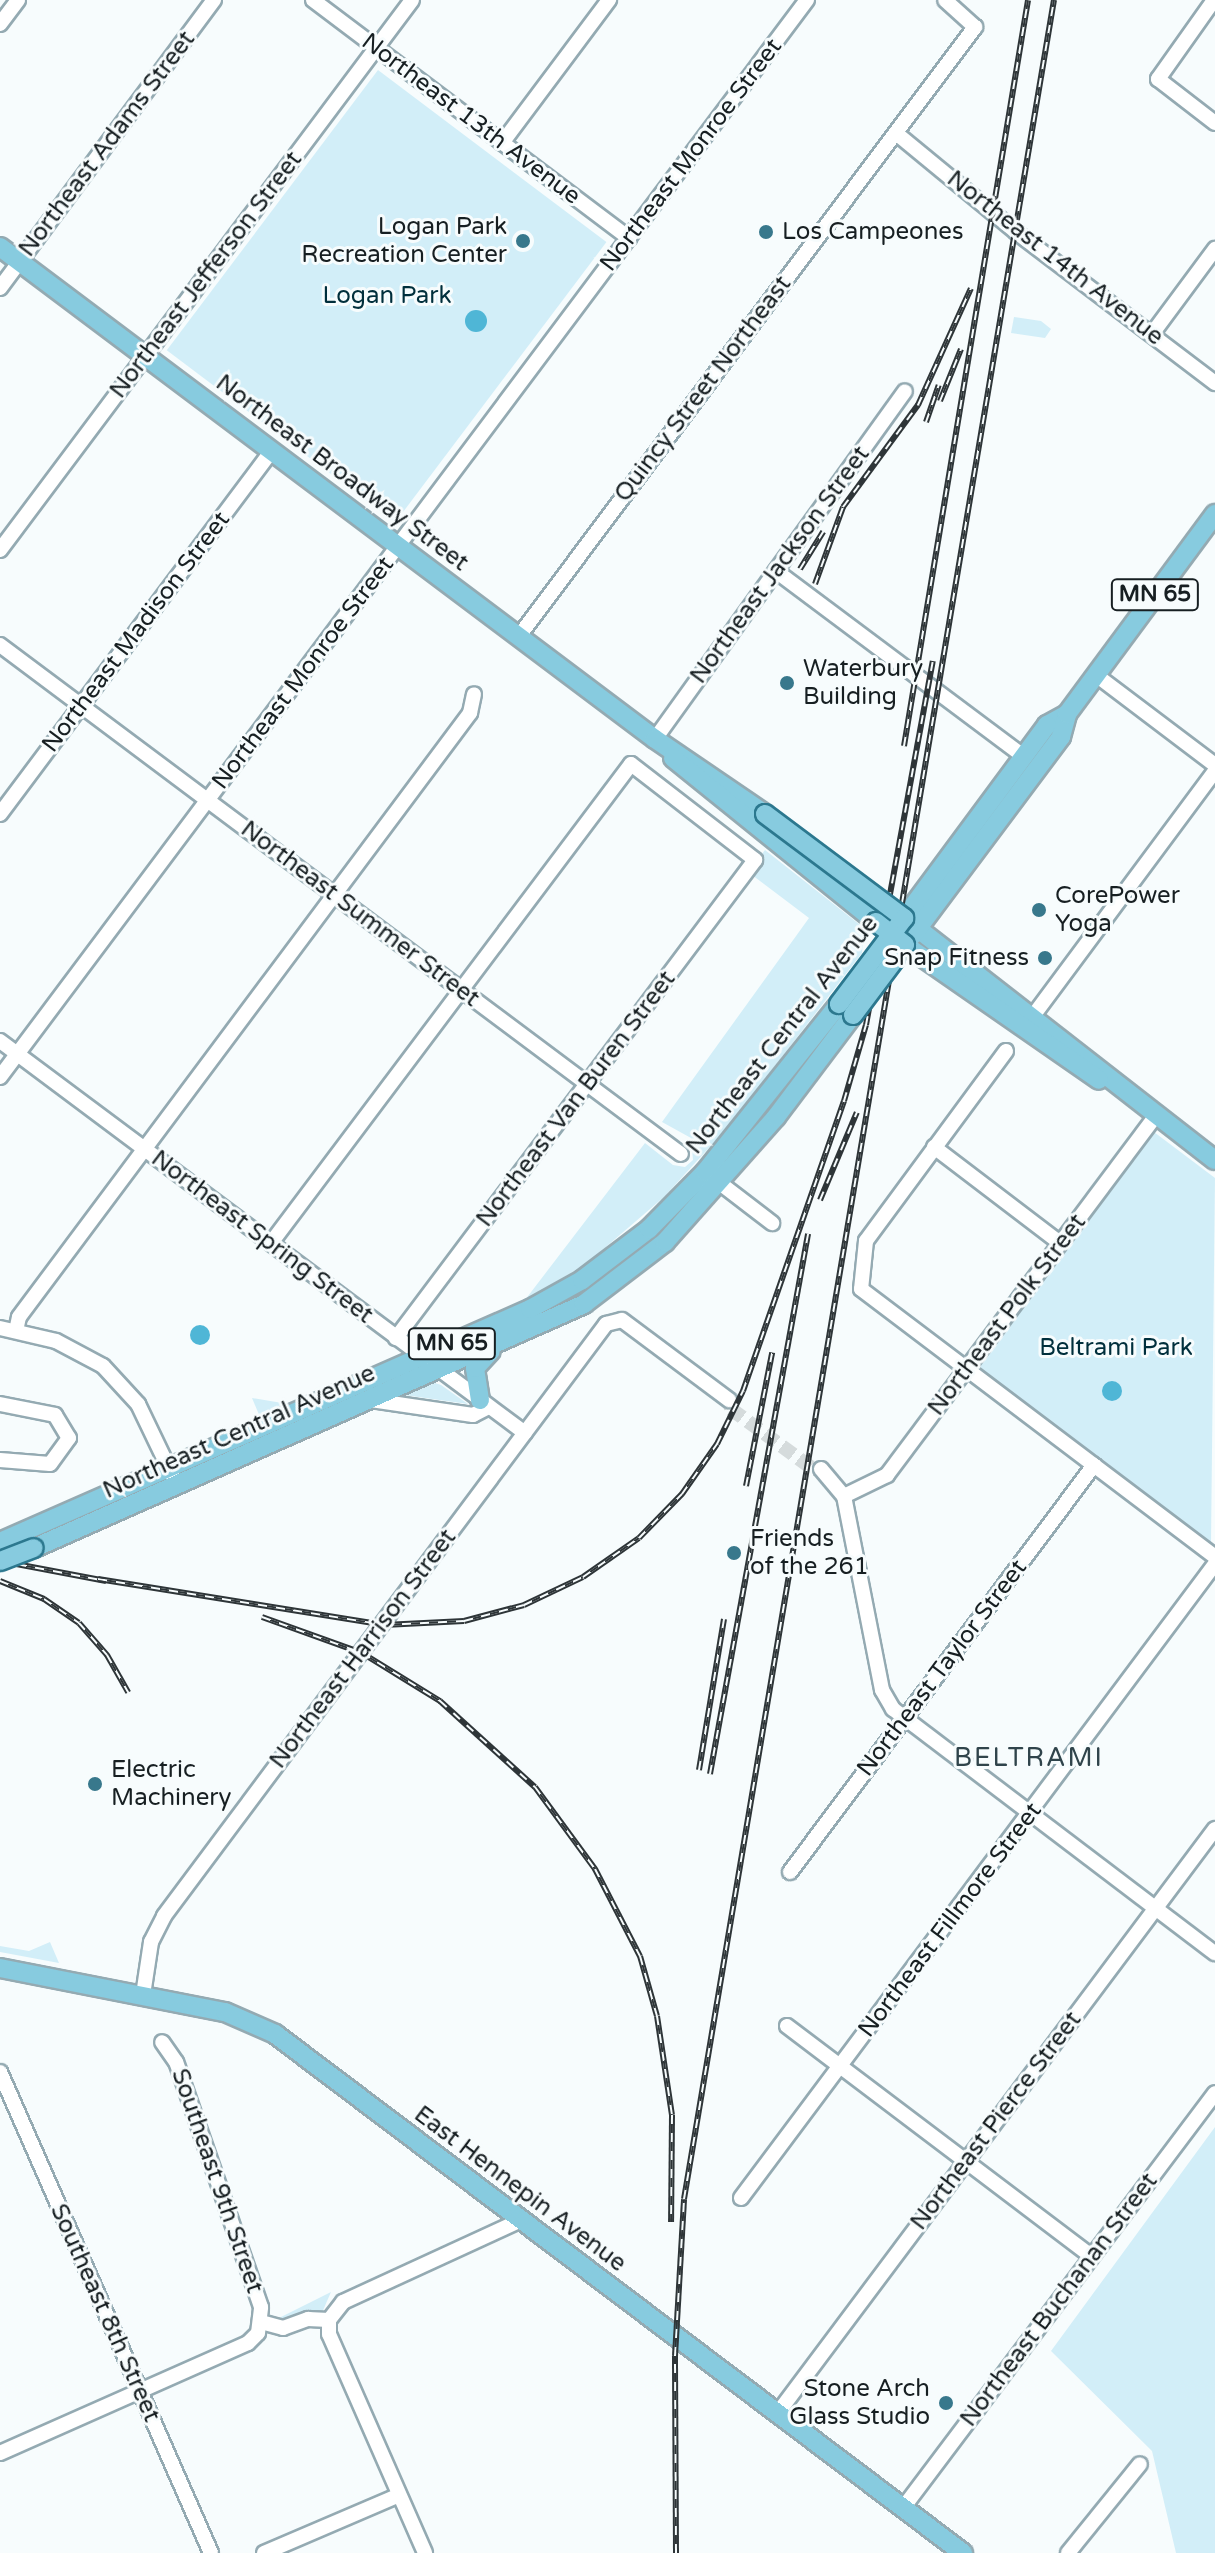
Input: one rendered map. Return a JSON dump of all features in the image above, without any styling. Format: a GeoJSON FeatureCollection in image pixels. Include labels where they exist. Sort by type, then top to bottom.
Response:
{"type":"FeatureCollection","features":[{"type":"Feature","properties":{"kind":"main road","name":"Northeast Broadway Street"},"geometry":{"type":"LineString","coordinates":[[0,247],[655,739],[761,822],[899,940],[1072,1065],[1151,1112]]}},
{"type":"Feature","properties":{"kind":"main road","name":"Northeast Central Avenue"},"geometry":{"type":"LineString","coordinates":[[0,1542],[371,1400],[503,1343],[616,1283],[665,1242],[899,940],[1015,782],[1061,737],[1067,714],[1215,514]]}},
{"type":"Feature","properties":{"kind":"main road","name":"Northeast Central Avenue"},"geometry":{"type":"LineString","coordinates":[[1015,782],[1023,756],[1047,725],[1067,714]]}},
{"type":"Feature","properties":{"kind":"main road","name":"Northeast Broadway Street"},"geometry":{"type":"LineString","coordinates":[[761,822],[911,923],[1215,1160]]}},
{"type":"Feature","properties":{"kind":"main road","name":"Northeast Central Avenue"},"geometry":{"type":"LineString","coordinates":[[0,1561],[34,1548],[582,1280],[712,1178]]}},
{"type":"Feature","properties":{"kind":"main road"},"geometry":{"type":"LineString","coordinates":[[485,1403],[475,1368],[503,1343]]}},
{"type":"Feature","properties":{"kind":"main road","name":"East Hennepin Avenue"},"geometry":{"type":"LineString","coordinates":[[0,1968],[238,2016],[275,2034],[963,2553]]}},
{"type":"Feature","properties":{"kind":"street"},"geometry":{"type":"LineString","coordinates":[[0,24],[18,0]]}},
{"type":"Feature","properties":{"kind":"street","name":"Northeast Adams Street"},"geometry":{"type":"LineString","coordinates":[[0,288],[214,0]]}},
{"type":"Feature","properties":{"kind":"street","name":"Northeast 13th Avenue"},"geometry":{"type":"LineString","coordinates":[[313,0],[629,238]]}},
{"type":"Feature","properties":{"kind":"street","name":"Northeast Jefferson Street"},"geometry":{"type":"LineString","coordinates":[[0,550],[412,0]]}},
{"type":"Feature","properties":{"kind":"street"},"geometry":{"type":"LineString","coordinates":[[502,143],[609,0]]}},
{"type":"Feature","properties":{"kind":"street","name":"Northeast Monroe Street"},"geometry":{"type":"LineString","coordinates":[[0,1077],[807,0]]}},
{"type":"Feature","properties":{"kind":"street","name":"Quincy Street Northeast"},"geometry":{"type":"LineString","coordinates":[[519,636],[975,27],[945,0]]}},
{"type":"Feature","properties":{"kind":"street"},"geometry":{"type":"LineString","coordinates":[[1214,0],[1158,79],[1215,123]]}},
{"type":"Feature","properties":{"kind":"street","name":"Northeast 14th Avenue"},"geometry":{"type":"LineString","coordinates":[[896,133],[1215,383]]}},
{"type":"Feature","properties":{"kind":"street"},"geometry":{"type":"LineString","coordinates":[[1152,334],[1215,249]]}},
{"type":"Feature","properties":{"kind":"street","name":"Northeast Jackson Street"},"geometry":{"type":"LineString","coordinates":[[655,739],[905,391]]}},
{"type":"Feature","properties":{"kind":"street","name":"Northeast Madison Street"},"geometry":{"type":"LineString","coordinates":[[0,814],[272,451]]}},
{"type":"Feature","properties":{"kind":"street"},"geometry":{"type":"LineString","coordinates":[[776,571],[1023,756]]}},
{"type":"Feature","properties":{"kind":"street","name":"Northeast Summer Street"},"geometry":{"type":"LineString","coordinates":[[0,645],[681,1154]]}},
{"type":"Feature","properties":{"kind":"street"},"geometry":{"type":"LineString","coordinates":[[1096,675],[1215,765]]}},
{"type":"Feature","properties":{"kind":"street"},"geometry":{"type":"LineString","coordinates":[[16,1331],[19,1317],[470,713],[474,694]]}},
{"type":"Feature","properties":{"kind":"street","name":"Northeast Van Buren Street"},"geometry":{"type":"LineString","coordinates":[[396,1338],[755,860],[631,764],[461,990]]}},
{"type":"Feature","properties":{"kind":"street"},"geometry":{"type":"LineString","coordinates":[[1033,1016],[1215,771]]}},
{"type":"Feature","properties":{"kind":"street"},"geometry":{"type":"LineString","coordinates":[[271,1243],[461,990]]}},
{"type":"Feature","properties":{"kind":"street","name":"Northeast Spring Street"},"geometry":{"type":"LineString","coordinates":[[0,1041],[525,1433]]}},
{"type":"Feature","properties":{"kind":"street"},"geometry":{"type":"LineString","coordinates":[[1006,1051],[866,1241],[861,1289],[1215,1557]]}},
{"type":"Feature","properties":{"kind":"street","name":"Northeast Polk Street"},"geometry":{"type":"LineString","coordinates":[[844,1496],[887,1475],[1060,1243],[1151,1112]]}},
{"type":"Feature","properties":{"kind":"street"},"geometry":{"type":"LineString","coordinates":[[934,1147],[1060,1243]]}},
{"type":"Feature","properties":{"kind":"street"},"geometry":{"type":"LineString","coordinates":[[712,1178],[772,1223]]}},
{"type":"Feature","properties":{"kind":"street","name":"Northeast Harrison Street"},"geometry":{"type":"LineString","coordinates":[[143,1995],[151,1942],[164,1916],[525,1433],[614,1319],[729,1400]]}},
{"type":"Feature","properties":{"kind":"street"},"geometry":{"type":"LineString","coordinates":[[0,1328],[75,1349],[116,1377],[138,1404],[173,1478]]}},
{"type":"Feature","properties":{"kind":"street"},"geometry":{"type":"LineString","coordinates":[[371,1400],[473,1415],[485,1403]]}},
{"type":"Feature","properties":{"kind":"street"},"geometry":{"type":"LineString","coordinates":[[0,1404],[55,1415],[69,1438],[50,1464],[0,1460]]}},
{"type":"Feature","properties":{"kind":"street","name":"Northeast Taylor Street"},"geometry":{"type":"LineString","coordinates":[[790,1872],[1094,1465]]}},
{"type":"Feature","properties":{"kind":"street"},"geometry":{"type":"LineString","coordinates":[[821,1469],[844,1496],[882,1690],[904,1717],[1215,1953]]}},
{"type":"Feature","properties":{"kind":"street","name":"Northeast Fillmore Street"},"geometry":{"type":"LineString","coordinates":[[741,2198],[1215,1564]]}},
{"type":"Feature","properties":{"kind":"street","name":"Northeast Pierce Street"},"geometry":{"type":"LineString","coordinates":[[777,2414],[1215,1829]]}},
{"type":"Feature","properties":{"kind":"street"},"geometry":{"type":"LineString","coordinates":[[787,2026],[1091,2256]]}},
{"type":"Feature","properties":{"kind":"street","name":"Southeast 9th Street"},"geometry":{"type":"LineString","coordinates":[[162,2042],[176,2062],[261,2307],[261,2322]]}},
{"type":"Feature","properties":{"kind":"street","name":"Southeast 8th Street"},"geometry":{"type":"LineString","coordinates":[[0,2072],[211,2553]]}},
{"type":"Feature","properties":{"kind":"street","name":"Northeast Buchanan Street"},"geometry":{"type":"LineString","coordinates":[[903,2508],[1215,2093]]}},
{"type":"Feature","properties":{"kind":"street"},"geometry":{"type":"LineString","coordinates":[[425,2553],[329,2334],[329,2320],[343,2302],[521,2220]]}},
{"type":"Feature","properties":{"kind":"street"},"geometry":{"type":"LineString","coordinates":[[0,2453],[248,2343],[261,2322],[283,2328],[308,2319],[329,2320]]}},
{"type":"Feature","properties":{"kind":"street"},"geometry":{"type":"LineString","coordinates":[[1068,2553],[1140,2464]]}},
{"type":"Feature","properties":{"kind":"street"},"geometry":{"type":"LineString","coordinates":[[264,2553],[399,2495]]}},
{"type":"Feature","properties":{"kind":"green space","name":"Logan Park"},"geometry":{"type":"Polygon","coordinates":[[[378,70],[606,242],[395,522],[167,350],[378,70]]]}},
{"type":"Feature","properties":{"kind":"green space"},"geometry":{"type":"Polygon","coordinates":[[[1014,317],[1041,321],[1051,329],[1045,338],[1011,333],[1014,317]]]}},
{"type":"Feature","properties":{"kind":"green space"},"geometry":{"type":"Polygon","coordinates":[[[765,850],[864,928],[862,953],[728,1127],[664,1197],[586,1264],[525,1300],[645,1143],[673,1165],[685,1167],[693,1160],[691,1138],[662,1122],[809,918],[748,872],[765,850]]]}},
{"type":"Feature","properties":{"kind":"green space","name":"Beltrami Park"},"geometry":{"type":"Polygon","coordinates":[[[1154,1132],[1215,1178],[1211,1543],[977,1367],[1154,1132]]]}},
{"type":"Feature","properties":{"kind":"green space"},"geometry":{"type":"Polygon","coordinates":[[[435,1383],[441,1385],[468,1404],[404,1395],[435,1383]]]}},
{"type":"Feature","properties":{"kind":"green space"},"geometry":{"type":"Polygon","coordinates":[[[252,1398],[288,1404],[260,1417],[252,1398]]]}},
{"type":"Feature","properties":{"kind":"green space"},"geometry":{"type":"Polygon","coordinates":[[[50,1942],[59,1963],[0,1952],[0,1946],[29,1951],[50,1942]]]}},
{"type":"Feature","properties":{"kind":"green space"},"geometry":{"type":"Polygon","coordinates":[[[1215,2127],[1215,2553],[1176,2553],[1152,2451],[1051,2351],[1215,2127]]]}},
{"type":"Feature","properties":{"kind":"green space"},"geometry":{"type":"Polygon","coordinates":[[[331,2292],[321,2315],[282,2325],[273,2321],[331,2292]]]}},
{"type":"Feature","properties":{"kind":"water"},"geometry":{"type":"Polygon","coordinates":[[[476,310],[484,313],[487,321],[484,329],[476,332],[468,329],[465,321],[468,313],[476,310]]]}},
{"type":"Feature","properties":{"kind":"water"},"geometry":{"type":"Polygon","coordinates":[[[200,1325],[207,1328],[210,1335],[207,1342],[200,1345],[193,1342],[190,1335],[193,1328],[200,1325]]]}},
{"type":"Feature","properties":{"kind":"water"},"geometry":{"type":"Polygon","coordinates":[[[1112,1381],[1119,1384],[1122,1391],[1119,1398],[1112,1401],[1105,1398],[1102,1391],[1105,1384],[1112,1381]]]}},
{"type":"Feature","properties":{"kind":"tunnel"},"geometry":{"type":"LineString","coordinates":[[729,1400],[731,1409],[813,1469],[821,1469]]}},
{"type":"Feature","properties":{"kind":"railway"},"geometry":{"type":"LineString","coordinates":[[904,746],[1028,0]]}},
{"type":"Feature","properties":{"kind":"railway"},"geometry":{"type":"LineString","coordinates":[[676,2553],[675,2356],[684,2199],[1054,0]]}},
{"type":"Feature","properties":{"kind":"railway"},"geometry":{"type":"LineString","coordinates":[[815,584],[843,507],[918,405],[971,288]]}},
{"type":"Feature","properties":{"kind":"railway"},"geometry":{"type":"LineString","coordinates":[[940,401],[961,349]]}},
{"type":"Feature","properties":{"kind":"railway"},"geometry":{"type":"LineString","coordinates":[[926,422],[939,385]]}},
{"type":"Feature","properties":{"kind":"railway"},"geometry":{"type":"LineString","coordinates":[[800,569],[823,532]]}},
{"type":"Feature","properties":{"kind":"railway"},"geometry":{"type":"LineString","coordinates":[[98,1579],[384,1625],[464,1621],[524,1605],[583,1577],[639,1538],[682,1494],[717,1444],[743,1391],[844,1101],[866,1025],[933,661]]}},
{"type":"Feature","properties":{"kind":"railway"},"geometry":{"type":"LineString","coordinates":[[820,1200],[857,1112]]}},
{"type":"Feature","properties":{"kind":"railway"},"geometry":{"type":"LineString","coordinates":[[710,1774],[808,1234]]}},
{"type":"Feature","properties":{"kind":"railway"},"geometry":{"type":"LineString","coordinates":[[746,1486],[772,1353]]}},
{"type":"Feature","properties":{"kind":"railway"},"geometry":{"type":"LineString","coordinates":[[0,1561],[106,1581]]}},
{"type":"Feature","properties":{"kind":"railway"},"geometry":{"type":"LineString","coordinates":[[0,1581],[44,1599],[79,1623],[107,1655],[128,1692]]}},
{"type":"Feature","properties":{"kind":"railway"},"geometry":{"type":"LineString","coordinates":[[262,1617],[362,1653],[440,1701],[535,1787],[595,1869],[640,1956],[657,2016],[672,2115],[671,2222]]}},
{"type":"Feature","properties":{"kind":"railway"},"geometry":{"type":"LineString","coordinates":[[699,1770],[724,1619]]}},
{"type":"Feature","properties":{"kind":"place","name":"Los Campeones"},"geometry":{"type":"Point","coordinates":[766,232]}},
{"type":"Feature","properties":{"kind":"place","name":"Logan Park Recreation Center"},"geometry":{"type":"Point","coordinates":[523,241]}},
{"type":"Feature","properties":{"kind":"place","name":"Waterbury Building"},"geometry":{"type":"Point","coordinates":[787,683]}},
{"type":"Feature","properties":{"kind":"place","name":"CorePower Yoga"},"geometry":{"type":"Point","coordinates":[1039,910]}},
{"type":"Feature","properties":{"kind":"place","name":"Snap Fitness"},"geometry":{"type":"Point","coordinates":[1045,958]}},
{"type":"Feature","properties":{"kind":"place","name":"Friends of the 261"},"geometry":{"type":"Point","coordinates":[734,1553]}},
{"type":"Feature","properties":{"kind":"place","name":"Electric Machinery"},"geometry":{"type":"Point","coordinates":[95,1784]}},
{"type":"Feature","properties":{"kind":"place","name":"Stone Arch Glass Studio"},"geometry":{"type":"Point","coordinates":[946,2403]}},
{"type":"Feature","properties":{"kind":"district","name":"BELTRAMI"},"geometry":{"type":"Point","coordinates":[1029,1758]}}]}
